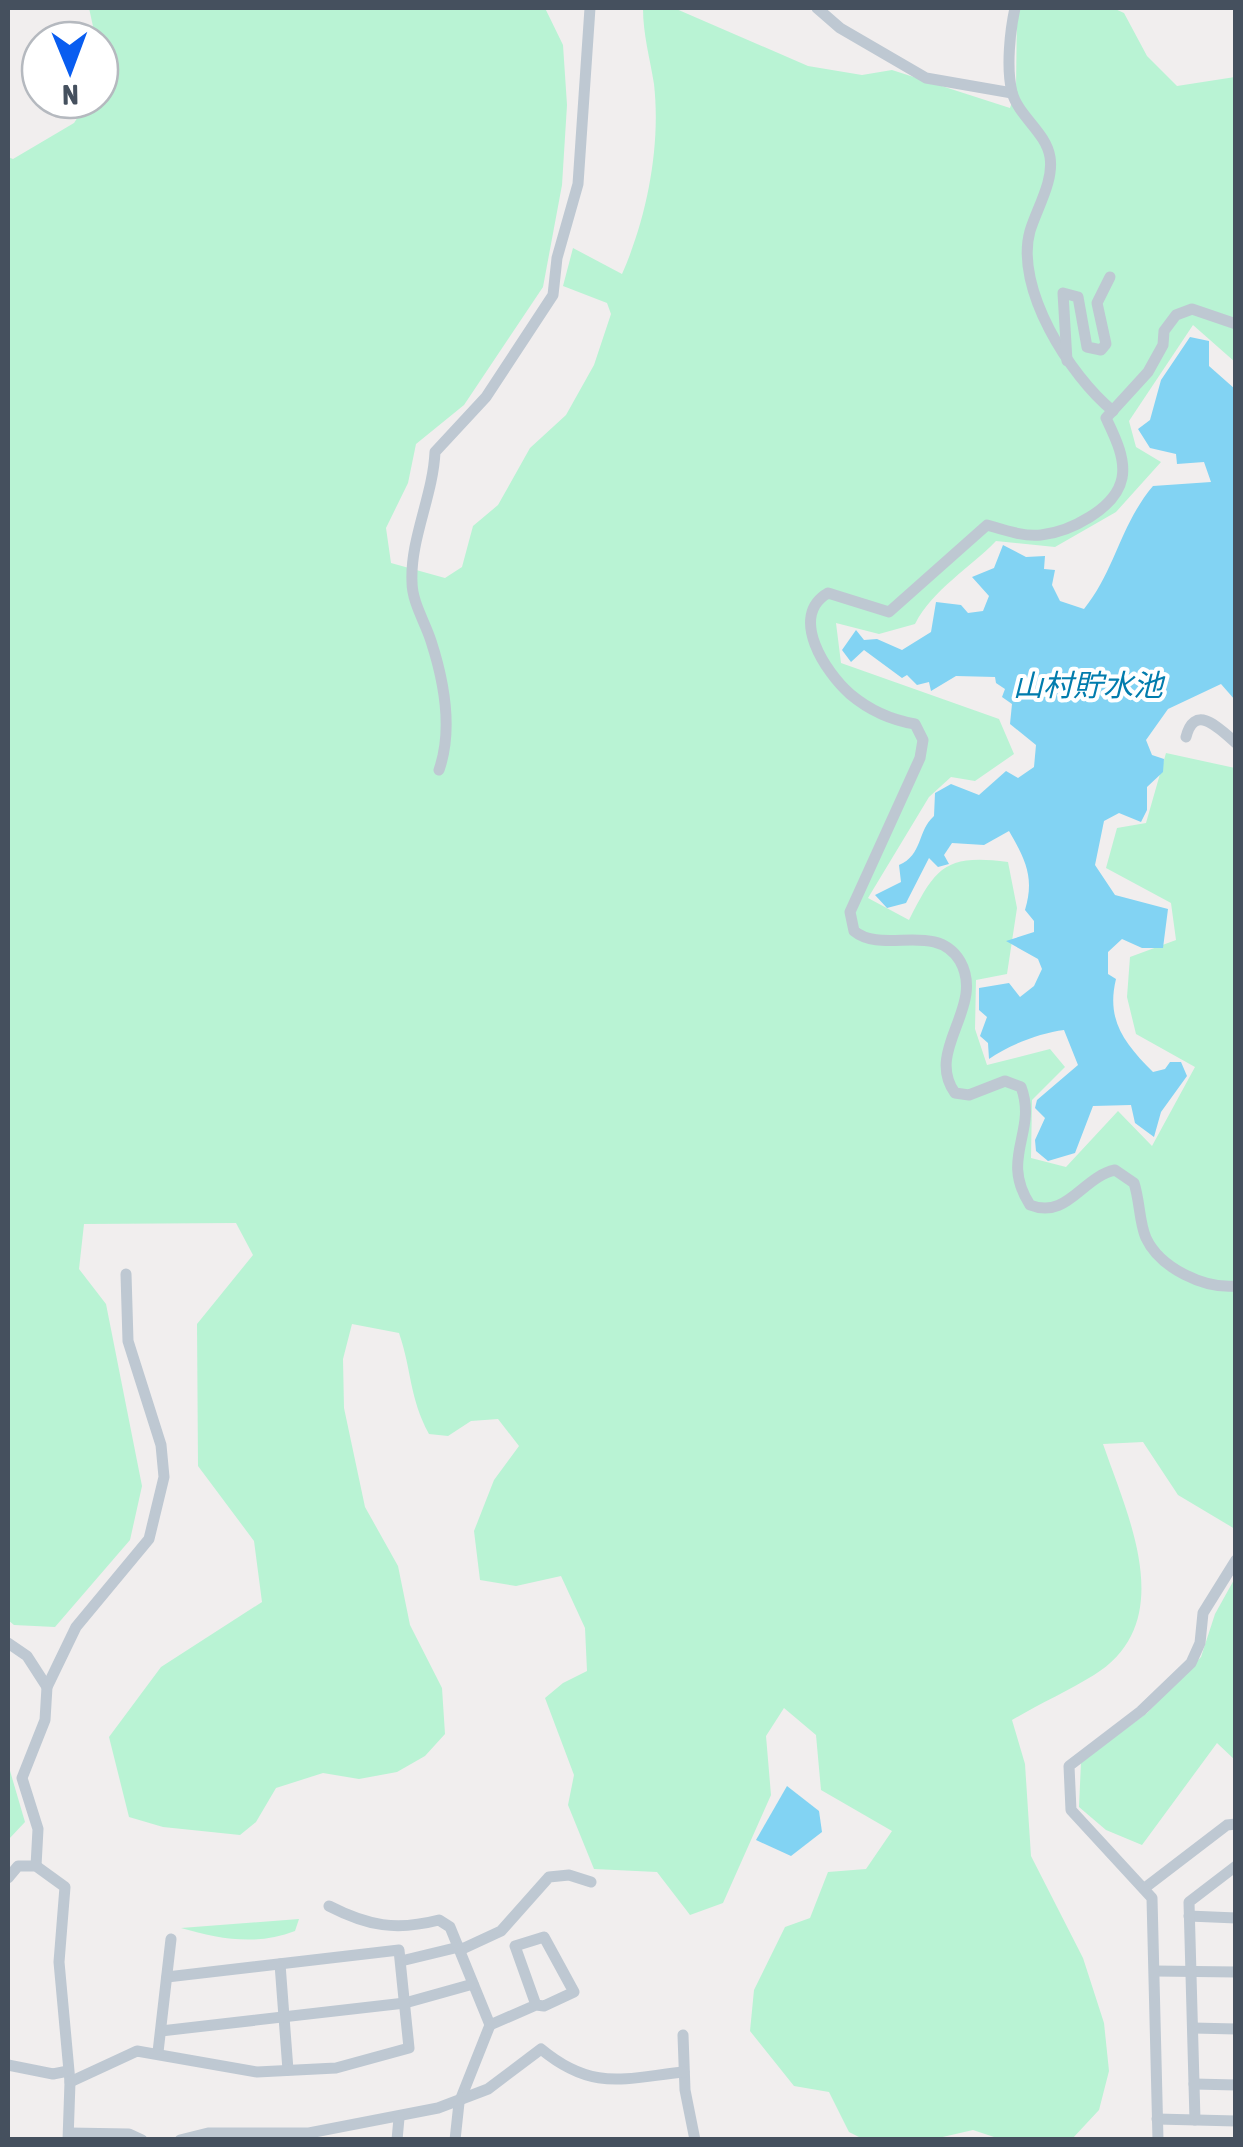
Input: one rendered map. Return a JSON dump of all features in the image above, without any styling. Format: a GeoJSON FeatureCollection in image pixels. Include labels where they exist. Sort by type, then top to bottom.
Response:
{"type":"FeatureCollection","features":[{"type":"Feature","properties":{"kind":"street"},"geometry":{"type":"LineString","coordinates":[[439,770],[446,749],[446,714],[432,642],[412,582],[434,479],[434,452],[492,388],[553,294],[556,258],[578,184],[590,8]]}},
{"type":"Feature","properties":{"kind":"street"},"geometry":{"type":"LineString","coordinates":[[817,8],[850,34],[926,78],[1012,93]]}},
{"type":"Feature","properties":{"kind":"street"},"geometry":{"type":"LineString","coordinates":[[1015,8],[1012,93],[1048,147],[1051,160],[1027,250],[1042,306],[1067,362],[1112,412]]}},
{"type":"Feature","properties":{"kind":"street"},"geometry":{"type":"LineString","coordinates":[[1067,362],[1063,293],[1078,297],[1087,347],[1100,350],[1106,344],[1097,303],[1110,277]]}},
{"type":"Feature","properties":{"kind":"street"},"geometry":{"type":"LineString","coordinates":[[1236,324],[1192,310],[1176,315],[1164,330],[1163,346],[1148,372],[1106,418],[1120,455],[1122,480],[1109,501],[1084,520],[1040,535],[987,525],[978,529],[918,591],[889,612],[834,592],[815,604],[812,633],[826,670],[852,696],[882,715],[915,724],[923,740],[920,758],[850,912],[854,931],[866,941],[930,940],[958,958],[967,978],[966,1000],[944,1061],[946,1080],[955,1093],[969,1094],[1005,1080],[1021,1087],[1026,1118],[1014,1172],[1030,1205],[1043,1210],[1056,1208],[1091,1179],[1115,1170],[1134,1183],[1146,1238],[1164,1260],[1210,1284],[1236,1286]]}},
{"type":"Feature","properties":{"kind":"street"},"geometry":{"type":"LineString","coordinates":[[1186,737],[1191,724],[1201,718],[1209,720],[1236,743]]}},
{"type":"Feature","properties":{"kind":"street"},"geometry":{"type":"LineString","coordinates":[[36,1866],[38,1829],[22,1778],[45,1720],[47,1686],[76,1627],[149,1539],[164,1477],[161,1446],[128,1342],[126,1274]]}},
{"type":"Feature","properties":{"kind":"street"},"geometry":{"type":"LineString","coordinates":[[1158,2140],[1152,1898],[1071,1810],[1070,1766],[1141,1711],[1191,1662],[1200,1644],[1203,1612],[1236,1560]]}},
{"type":"Feature","properties":{"kind":"street"},"geometry":{"type":"LineString","coordinates":[[8,1643],[26,1656],[47,1686]]}},
{"type":"Feature","properties":{"kind":"street"},"geometry":{"type":"LineString","coordinates":[[1146,1888],[1227,1825],[1236,1824]]}},
{"type":"Feature","properties":{"kind":"street"},"geometry":{"type":"LineString","coordinates":[[8,1878],[18,1866],[36,1866],[65,1886],[59,1962],[69,2076],[69,2136],[129,2134],[142,2140]]}},
{"type":"Feature","properties":{"kind":"street"},"geometry":{"type":"LineString","coordinates":[[1195,2120],[1189,1902],[1236,1866]]}},
{"type":"Feature","properties":{"kind":"street"},"geometry":{"type":"LineString","coordinates":[[400,1962],[459,1949],[504,1928],[549,1877],[569,1875],[591,1882]]}},
{"type":"Feature","properties":{"kind":"street"},"geometry":{"type":"LineString","coordinates":[[329,1906],[362,1923],[388,1927],[445,1922],[490,2025],[459,2102],[455,2140]]}},
{"type":"Feature","properties":{"kind":"street"},"geometry":{"type":"LineString","coordinates":[[1189,1916],[1236,1918]]}},
{"type":"Feature","properties":{"kind":"street"},"geometry":{"type":"LineString","coordinates":[[504,1928],[515,1946],[536,2005]]}},
{"type":"Feature","properties":{"kind":"street"},"geometry":{"type":"LineString","coordinates":[[490,2025],[574,1992],[544,1937],[515,1946]]}},
{"type":"Feature","properties":{"kind":"street"},"geometry":{"type":"LineString","coordinates":[[158,2052],[171,1939]]}},
{"type":"Feature","properties":{"kind":"street"},"geometry":{"type":"LineString","coordinates":[[8,2065],[69,2076],[121,2056],[158,2052],[242,2070],[336,2068],[408,2048],[399,1950],[167,1976]]}},
{"type":"Feature","properties":{"kind":"street"},"geometry":{"type":"LineString","coordinates":[[280,1964],[288,2070]]}},
{"type":"Feature","properties":{"kind":"street"},"geometry":{"type":"LineString","coordinates":[[1155,1971],[1236,1972]]}},
{"type":"Feature","properties":{"kind":"street"},"geometry":{"type":"LineString","coordinates":[[161,2031],[405,2003],[473,1984]]}},
{"type":"Feature","properties":{"kind":"street"},"geometry":{"type":"LineString","coordinates":[[1193,2028],[1236,2029]]}},
{"type":"Feature","properties":{"kind":"street"},"geometry":{"type":"LineString","coordinates":[[683,2035],[694,2140]]}},
{"type":"Feature","properties":{"kind":"street"},"geometry":{"type":"LineString","coordinates":[[180,2140],[282,2136],[399,2118],[459,2102],[504,2079],[541,2049],[578,2073],[606,2079],[644,2081],[684,2072]]}},
{"type":"Feature","properties":{"kind":"street"},"geometry":{"type":"LineString","coordinates":[[1194,2084],[1236,2085]]}},
{"type":"Feature","properties":{"kind":"street"},"geometry":{"type":"LineString","coordinates":[[396,2140],[399,2118]]}},
{"type":"Feature","properties":{"kind":"street"},"geometry":{"type":"LineString","coordinates":[[1157,2119],[1236,2121]]}},
{"type":"Feature","properties":{"kind":"green space"},"geometry":{"type":"Polygon","coordinates":[[[89,8],[545,8],[563,45],[567,105],[562,185],[543,287],[464,405],[416,444],[408,483],[386,528],[391,563],[445,578],[462,567],[473,526],[498,505],[530,448],[566,415],[594,365],[611,314],[607,303],[563,286],[573,248],[622,274],[639,229],[654,157],[656,108],[643,8],[674,8],[808,66],[862,75],[892,70],[1010,108],[1016,90],[1017,8],[1113,8],[1124,13],[1147,56],[1177,86],[1235,77],[1235,362],[1193,325],[1129,421],[1136,447],[1161,462],[1116,512],[1055,547],[996,541],[941,590],[915,624],[879,634],[836,623],[841,663],[999,719],[1014,754],[975,781],[951,777],[929,797],[868,898],[909,920],[927,887],[945,868],[970,860],[1008,862],[1017,908],[1007,974],[976,980],[975,1029],[987,1065],[1050,1049],[1065,1067],[1032,1100],[1031,1158],[1066,1167],[1118,1111],[1152,1146],[1195,1067],[1136,1034],[1127,997],[1130,957],[1176,940],[1171,903],[1106,868],[1117,828],[1146,823],[1166,753],[1235,768],[1235,1529],[1178,1495],[1143,1442],[1103,1444],[1125,1504],[1140,1568],[1141,1598],[1135,1627],[1120,1653],[1094,1675],[1012,1720],[1025,1764],[1031,1856],[1083,1958],[1104,2023],[1109,2071],[1099,2110],[1072,2139],[1000,2139],[973,2130],[934,2139],[863,2139],[849,2132],[829,2092],[794,2086],[750,2031],[754,1990],[785,1927],[810,1918],[828,1872],[866,1869],[892,1831],[821,1790],[816,1735],[784,1708],[766,1736],[771,1795],[723,1903],[690,1915],[657,1872],[594,1869],[568,1805],[574,1775],[545,1698],[587,1671],[585,1628],[561,1576],[516,1586],[480,1580],[474,1531],[494,1480],[519,1446],[498,1419],[471,1421],[448,1436],[429,1434],[418,1408],[399,1333],[352,1324],[343,1359],[344,1408],[365,1507],[398,1566],[410,1625],[442,1688],[445,1734],[425,1756],[397,1772],[359,1779],[323,1773],[276,1788],[256,1822],[240,1835],[163,1827],[129,1817],[109,1737],[161,1667],[262,1602],[254,1541],[198,1466],[197,1324],[253,1255],[236,1223],[84,1224],[79,1269],[106,1304],[142,1486],[130,1540],[55,1627],[14,1625],[8,1620],[8,157],[13,159],[76,120],[120,120],[120,20],[92,20],[89,8]]]}},
{"type":"Feature","properties":{"kind":"green space"},"geometry":{"type":"Polygon","coordinates":[[[1235,1578],[1235,1760],[1217,1743],[1142,1845],[1106,1830],[1079,1807],[1081,1762],[1147,1713],[1201,1657],[1215,1614],[1235,1578]]]}},
{"type":"Feature","properties":{"kind":"green space"},"geometry":{"type":"Polygon","coordinates":[[[8,1764],[25,1822],[8,1840],[8,1764]]]}},
{"type":"Feature","properties":{"kind":"green space"},"geometry":{"type":"Polygon","coordinates":[[[299,1919],[295,1931],[252,1940],[181,1928],[299,1919]]]}},
{"type":"Feature","properties":{"kind":"water","name":"山村貯水池"},"geometry":{"type":"Polygon","coordinates":[[[1190,337],[1209,341],[1209,366],[1235,389],[1235,700],[1221,684],[1168,709],[1146,740],[1152,755],[1164,759],[1163,772],[1147,787],[1147,810],[1141,822],[1119,813],[1104,821],[1095,865],[1115,895],[1168,909],[1163,948],[1142,948],[1122,939],[1108,952],[1108,974],[1116,979],[1113,1007],[1126,1041],[1153,1072],[1165,1069],[1170,1062],[1181,1062],[1187,1076],[1161,1112],[1154,1137],[1135,1123],[1131,1105],[1093,1106],[1075,1153],[1048,1161],[1036,1151],[1035,1140],[1045,1118],[1035,1108],[1037,1100],[1078,1065],[1064,1030],[1025,1040],[989,1059],[988,1043],[980,1036],[987,1017],[979,1010],[979,988],[1009,983],[1020,997],[1034,986],[1042,969],[1038,959],[1006,941],[1034,932],[1034,921],[1025,910],[1027,869],[1009,831],[984,845],[952,843],[944,855],[949,864],[938,867],[929,858],[906,903],[887,908],[875,895],[901,882],[899,865],[912,855],[934,816],[935,793],[951,784],[979,795],[1006,771],[1018,778],[1034,767],[1036,745],[1010,724],[1012,704],[1002,697],[1005,689],[996,683],[995,677],[956,676],[931,691],[929,682],[917,685],[907,675],[902,678],[864,650],[851,662],[842,650],[856,630],[864,640],[877,639],[902,650],[931,632],[936,602],[961,605],[968,613],[983,611],[989,596],[972,577],[994,568],[1003,545],[1026,557],[1045,556],[1044,569],[1055,570],[1052,585],[1060,601],[1084,609],[1153,486],[1211,482],[1204,462],[1177,464],[1176,454],[1150,448],[1138,429],[1150,420],[1161,380],[1190,337]]]}},
{"type":"Feature","properties":{"kind":"water"},"geometry":{"type":"Polygon","coordinates":[[[787,1786],[819,1811],[822,1832],[791,1856],[756,1840],[787,1786]]]}}]}
